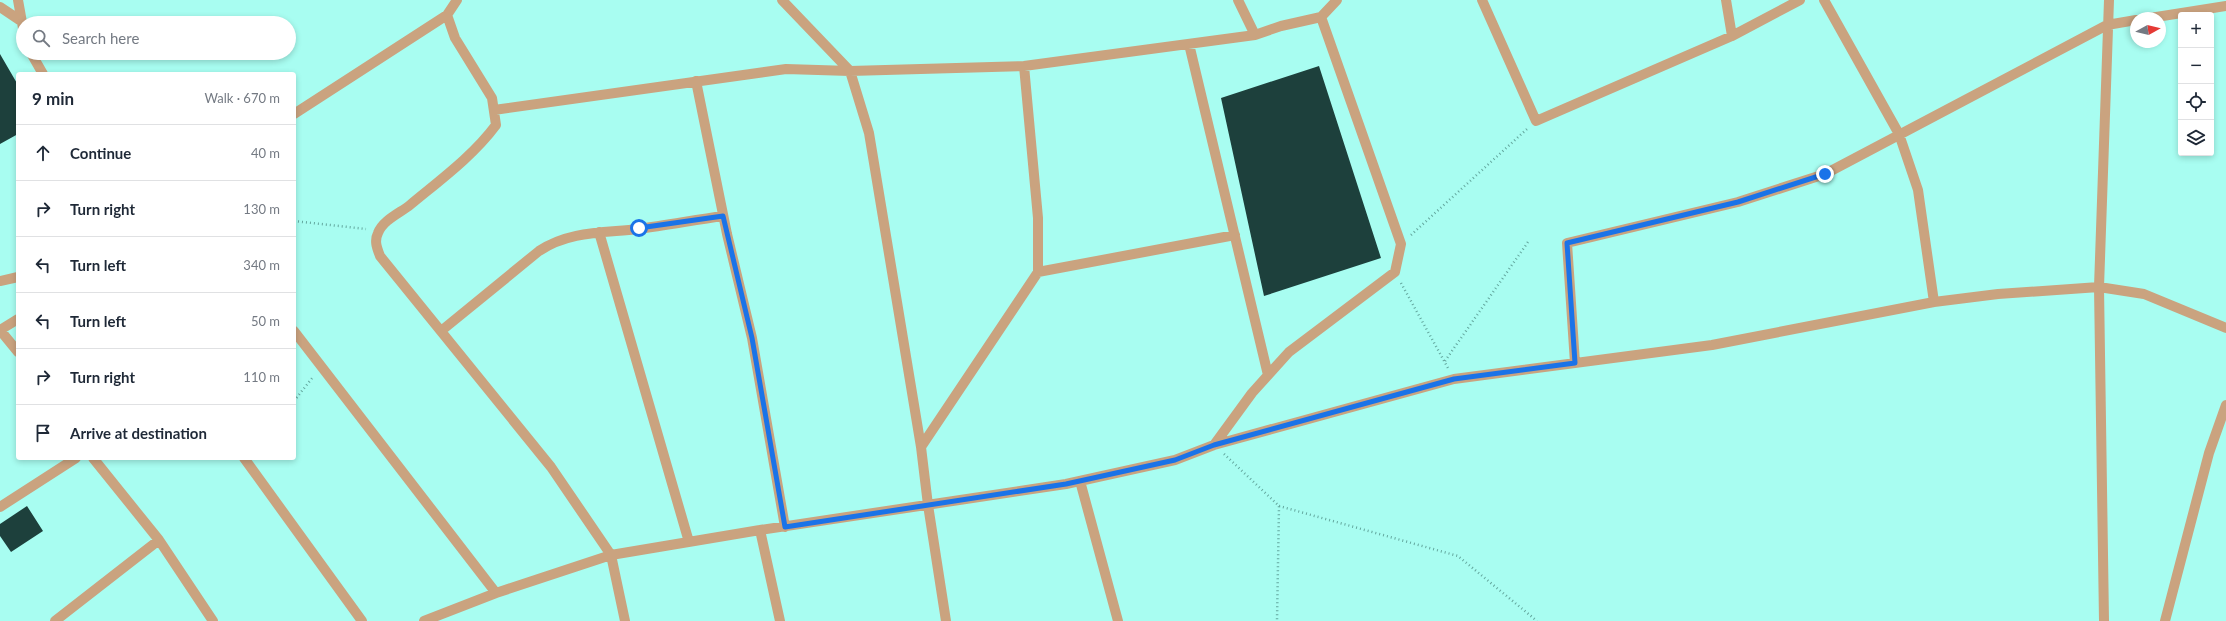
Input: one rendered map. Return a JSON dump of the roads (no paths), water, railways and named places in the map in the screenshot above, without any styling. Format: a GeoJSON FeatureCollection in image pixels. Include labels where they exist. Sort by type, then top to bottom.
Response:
{"type":"FeatureCollection","features":[{"type":"Feature","properties":{"kind":"street"},"geometry":{"type":"LineString","coordinates":[[18,0],[21,16]]}},
{"type":"Feature","properties":{"kind":"street"},"geometry":{"type":"LineString","coordinates":[[296,113],[447,15],[457,0]]}},
{"type":"Feature","properties":{"kind":"street"},"geometry":{"type":"LineString","coordinates":[[782,0],[850,71],[870,134],[922,447],[928,505],[946,621]]}},
{"type":"Feature","properties":{"kind":"street"},"geometry":{"type":"LineString","coordinates":[[1238,0],[1255,36]]}},
{"type":"Feature","properties":{"kind":"street"},"geometry":{"type":"LineString","coordinates":[[494,110],[786,69],[850,71],[1024,66],[1255,36],[1281,26],[1321,17],[1337,0]]}},
{"type":"Feature","properties":{"kind":"street"},"geometry":{"type":"LineString","coordinates":[[1482,0],[1536,121],[1732,36],[1800,0]]}},
{"type":"Feature","properties":{"kind":"street"},"geometry":{"type":"LineString","coordinates":[[1726,0],[1732,36]]}},
{"type":"Feature","properties":{"kind":"street"},"geometry":{"type":"LineString","coordinates":[[1824,0],[1899,134],[1918,190],[1934,302]]}},
{"type":"Feature","properties":{"kind":"street"},"geometry":{"type":"LineString","coordinates":[[2104,621],[2098,286],[2109,0]]}},
{"type":"Feature","properties":{"kind":"street"},"geometry":{"type":"LineString","coordinates":[[2166,15],[2226,6]]}},
{"type":"Feature","properties":{"kind":"street"},"geometry":{"type":"LineString","coordinates":[[0,7],[16,20]]}},
{"type":"Feature","properties":{"kind":"street"},"geometry":{"type":"LineString","coordinates":[[447,15],[455,38],[492,98],[496,125],[483,142],[409,206],[386,222],[379,231],[375,242],[380,256],[551,467],[611,556],[625,621]]}},
{"type":"Feature","properties":{"kind":"street"},"geometry":{"type":"LineString","coordinates":[[1214,445],[1252,393],[1289,352],[1395,272],[1401,244],[1321,17]]}},
{"type":"Feature","properties":{"kind":"street"},"geometry":{"type":"LineString","coordinates":[[1575,363],[1567,243],[1738,202],[1825,174],[2107,25],[2130,21]]}},
{"type":"Feature","properties":{"kind":"street"},"geometry":{"type":"LineString","coordinates":[[1189,44],[1268,375]]}},
{"type":"Feature","properties":{"kind":"street"},"geometry":{"type":"LineString","coordinates":[[35,60],[43,72]]}},
{"type":"Feature","properties":{"kind":"street"},"geometry":{"type":"LineString","coordinates":[[922,447],[1038,272],[1038,218],[1024,66]]}},
{"type":"Feature","properties":{"kind":"street"},"geometry":{"type":"LineString","coordinates":[[696,81],[723,216],[752,338],[785,527]]}},
{"type":"Feature","properties":{"kind":"street"},"geometry":{"type":"LineString","coordinates":[[441,331],[547,246],[568,236],[723,216]]}},
{"type":"Feature","properties":{"kind":"street"},"geometry":{"type":"LineString","coordinates":[[599,232],[689,542]]}},
{"type":"Feature","properties":{"kind":"street"},"geometry":{"type":"LineString","coordinates":[[1038,272],[1235,235]]}},
{"type":"Feature","properties":{"kind":"street"},"geometry":{"type":"LineString","coordinates":[[0,281],[16,277]]}},
{"type":"Feature","properties":{"kind":"street"},"geometry":{"type":"LineString","coordinates":[[431,620],[496,593],[611,556],[760,530],[1080,481],[1175,460],[1214,445],[1454,379],[1712,345],[1934,302],[1998,294],[2098,286],[2144,294],[2226,328]]}},
{"type":"Feature","properties":{"kind":"street"},"geometry":{"type":"LineString","coordinates":[[16,320],[0,330],[16,350]]}},
{"type":"Feature","properties":{"kind":"street"},"geometry":{"type":"LineString","coordinates":[[296,334],[496,593]]}},
{"type":"Feature","properties":{"kind":"street"},"geometry":{"type":"LineString","coordinates":[[2165,621],[2209,453],[2226,405]]}},
{"type":"Feature","properties":{"kind":"street"},"geometry":{"type":"LineString","coordinates":[[0,507],[73,460]]}},
{"type":"Feature","properties":{"kind":"street"},"geometry":{"type":"LineString","coordinates":[[95,460],[159,540],[213,621]]}},
{"type":"Feature","properties":{"kind":"street"},"geometry":{"type":"LineString","coordinates":[[245,460],[362,621]]}},
{"type":"Feature","properties":{"kind":"street"},"geometry":{"type":"LineString","coordinates":[[1080,481],[1118,621]]}},
{"type":"Feature","properties":{"kind":"street"},"geometry":{"type":"LineString","coordinates":[[760,530],[780,621]]}},
{"type":"Feature","properties":{"kind":"street"},"geometry":{"type":"LineString","coordinates":[[55,621],[159,540]]}}]}
